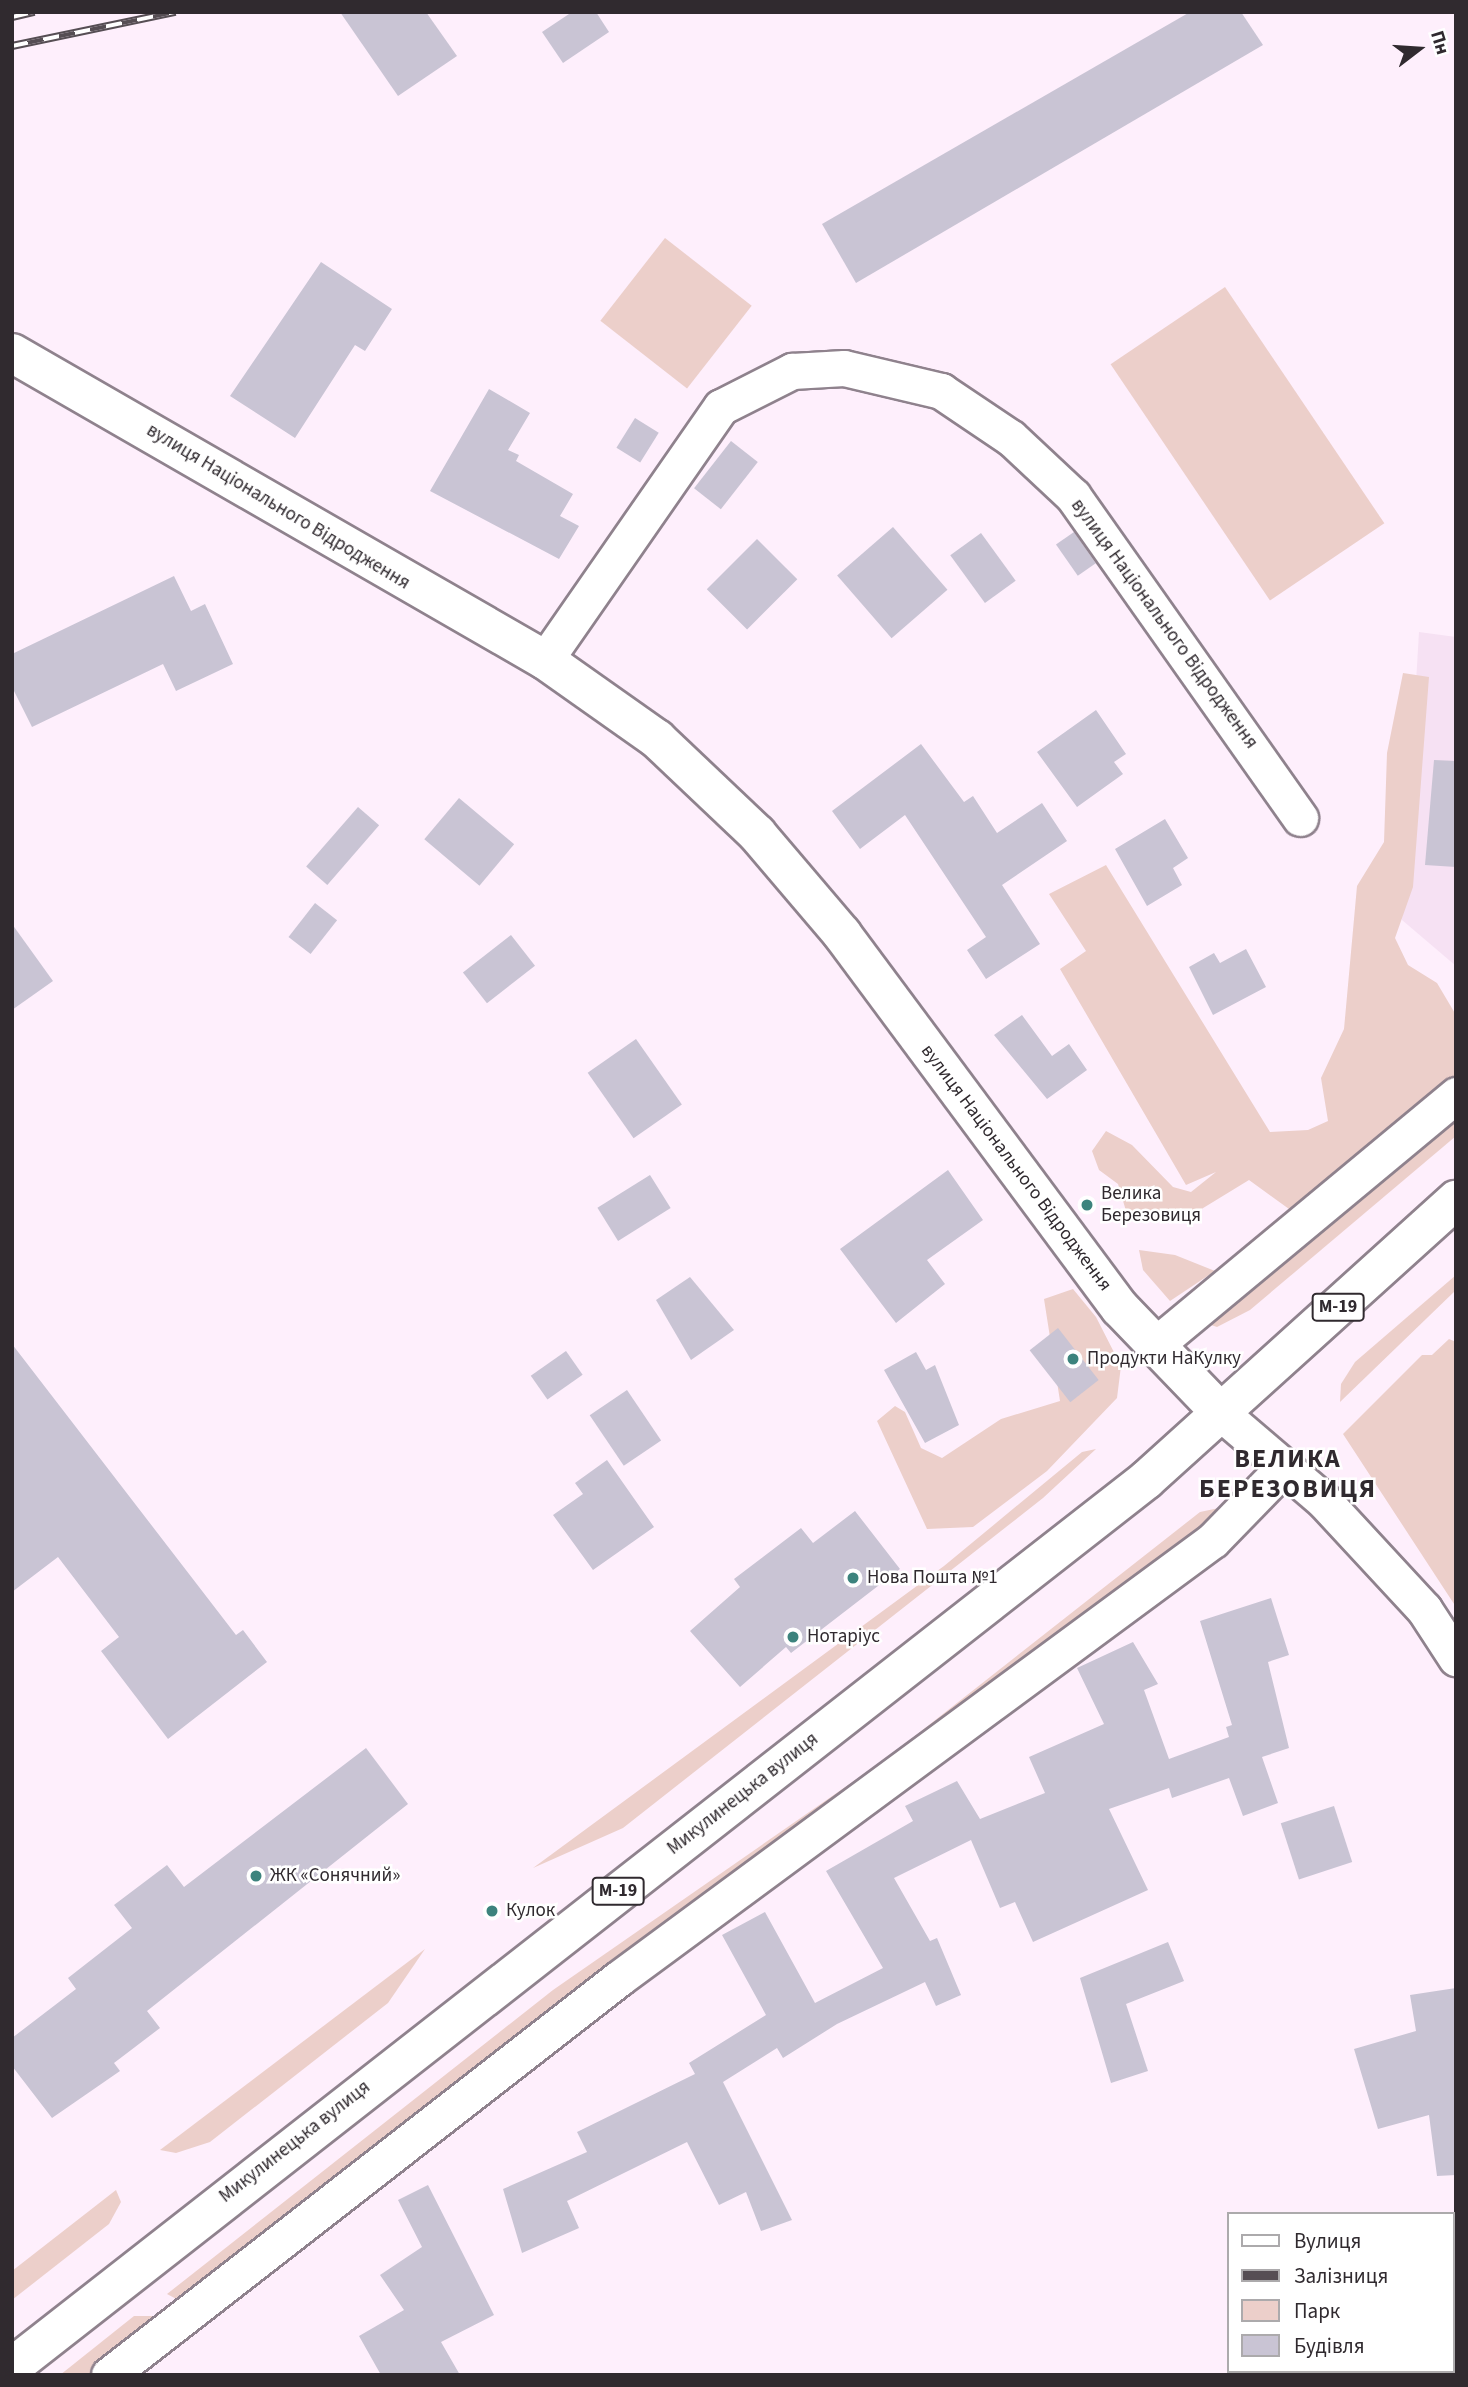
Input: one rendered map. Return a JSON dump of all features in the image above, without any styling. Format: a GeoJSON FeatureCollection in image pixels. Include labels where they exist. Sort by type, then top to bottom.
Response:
{"type":"FeatureCollection","features":[{"type":"Feature","properties":{"kind":"main road","name":"вулиця Національного Відродження"},"geometry":{"type":"LineString","coordinates":[[12,353],[545,660],[657,739],[757,834],[842,934],[1070,1244],[1154,1346],[1221,1413]]}},
{"type":"Feature","properties":{"kind":"main road","name":"Микулинецька вулиця"},"geometry":{"type":"LineString","coordinates":[[12,2367],[1146,1480],[1456,1200]]}},
{"type":"Feature","properties":{"kind":"street","name":"вулиця Національного Відродження"},"geometry":{"type":"LineString","coordinates":[[545,660],[721,407],[792,371],[844,368],[941,391],[1011,438],[1073,496],[1300,818]]}},
{"type":"Feature","properties":{"kind":"street"},"geometry":{"type":"LineString","coordinates":[[1154,1346],[1456,1095]]}},
{"type":"Feature","properties":{"kind":"street"},"geometry":{"type":"LineString","coordinates":[[1221,1413],[1284,1468],[1424,1609],[1456,1658]]}},
{"type":"Feature","properties":{"kind":"street"},"geometry":{"type":"LineString","coordinates":[[109,2375],[618,1979],[1213,1540],[1284,1468]]}},
{"type":"Feature","properties":{"kind":"shaded area"},"geometry":{"type":"Polygon","coordinates":[[[1419,632],[1456,637],[1456,966],[1402,920],[1419,632]]]}},
{"type":"Feature","properties":{"kind":"green space"},"geometry":{"type":"Polygon","coordinates":[[[665,238],[752,306],[687,388],[600,321],[665,238]]]}},
{"type":"Feature","properties":{"kind":"green space"},"geometry":{"type":"Polygon","coordinates":[[[1225,287],[1384,523],[1270,600],[1111,364],[1225,287]]]}},
{"type":"Feature","properties":{"kind":"green space"},"geometry":{"type":"Polygon","coordinates":[[[1403,673],[1429,677],[1413,887],[1395,938],[1408,965],[1437,983],[1456,1015],[1456,1091],[1307,1222],[1249,1180],[1195,1213],[1129,1221],[1118,1184],[1099,1170],[1092,1151],[1106,1131],[1132,1145],[1173,1187],[1191,1192],[1216,1172],[1186,1185],[1060,969],[1086,951],[1049,894],[1106,865],[1270,1132],[1308,1130],[1328,1121],[1321,1078],[1344,1029],[1357,886],[1384,842],[1387,753],[1403,673]]]}},
{"type":"Feature","properties":{"kind":"green space"},"geometry":{"type":"Polygon","coordinates":[[[1456,1117],[1456,1136],[1250,1310],[1217,1327],[1205,1323],[1456,1117]]]}},
{"type":"Feature","properties":{"kind":"green space"},"geometry":{"type":"Polygon","coordinates":[[[1139,1250],[1175,1255],[1215,1271],[1170,1301],[1143,1270],[1139,1250]]]}},
{"type":"Feature","properties":{"kind":"green space"},"geometry":{"type":"Polygon","coordinates":[[[1456,1275],[1456,1290],[1340,1402],[1341,1384],[1355,1362],[1456,1275]]]}},
{"type":"Feature","properties":{"kind":"green space"},"geometry":{"type":"Polygon","coordinates":[[[1073,1289],[1096,1317],[1121,1366],[1117,1398],[1047,1471],[973,1527],[927,1529],[877,1421],[895,1406],[905,1412],[921,1448],[942,1458],[1001,1419],[1060,1401],[1044,1299],[1073,1289]]]}},
{"type":"Feature","properties":{"kind":"green space"},"geometry":{"type":"Polygon","coordinates":[[[1449,1339],[1456,1342],[1456,1607],[1343,1434],[1422,1355],[1432,1355],[1449,1339]]]}},
{"type":"Feature","properties":{"kind":"green space"},"geometry":{"type":"Polygon","coordinates":[[[1096,1449],[1043,1498],[623,1828],[533,1868],[944,1566],[1082,1452],[1096,1449]]]}},
{"type":"Feature","properties":{"kind":"green space"},"geometry":{"type":"Polygon","coordinates":[[[1233,1505],[182,2302],[167,2294],[553,1990],[887,1758],[1200,1512],[1233,1505]]]}},
{"type":"Feature","properties":{"kind":"green space"},"geometry":{"type":"Polygon","coordinates":[[[425,1949],[388,2003],[210,2142],[176,2153],[160,2150],[425,1949]]]}},
{"type":"Feature","properties":{"kind":"green space"},"geometry":{"type":"Polygon","coordinates":[[[116,2190],[121,2202],[109,2224],[12,2300],[12,2271],[116,2190]]]}},
{"type":"Feature","properties":{"kind":"green space"},"geometry":{"type":"Polygon","coordinates":[[[134,2316],[162,2316],[97,2375],[60,2375],[134,2316]]]}},
{"type":"Feature","properties":{"kind":"building"},"geometry":{"type":"Polygon","coordinates":[[[340,12],[426,12],[457,56],[398,96],[340,12]]]}},
{"type":"Feature","properties":{"kind":"building"},"geometry":{"type":"Polygon","coordinates":[[[572,12],[596,12],[609,32],[563,63],[542,32],[572,12]]]}},
{"type":"Feature","properties":{"kind":"building"},"geometry":{"type":"Polygon","coordinates":[[[1190,12],[1241,12],[1263,45],[856,283],[822,224],[1190,12]]]}},
{"type":"Feature","properties":{"kind":"building"},"geometry":{"type":"Polygon","coordinates":[[[321,262],[392,309],[365,351],[355,345],[295,438],[230,396],[321,262]]]}},
{"type":"Feature","properties":{"kind":"building"},"geometry":{"type":"Polygon","coordinates":[[[489,389],[530,413],[508,450],[519,455],[516,461],[573,494],[560,516],[579,526],[559,559],[430,491],[489,389]]]}},
{"type":"Feature","properties":{"kind":"building"},"geometry":{"type":"Polygon","coordinates":[[[635,418],[659,433],[640,463],[616,448],[635,418]]]}},
{"type":"Feature","properties":{"kind":"building"},"geometry":{"type":"Polygon","coordinates":[[[731,441],[758,462],[721,509],[694,488],[731,441]]]}},
{"type":"Feature","properties":{"kind":"building"},"geometry":{"type":"Polygon","coordinates":[[[893,527],[947,590],[892,638],[837,576],[893,527]]]}},
{"type":"Feature","properties":{"kind":"building"},"geometry":{"type":"Polygon","coordinates":[[[1074,532],[1096,563],[1078,576],[1056,545],[1074,532]]]}},
{"type":"Feature","properties":{"kind":"building"},"geometry":{"type":"Polygon","coordinates":[[[981,533],[1016,581],[985,603],[950,555],[981,533]]]}},
{"type":"Feature","properties":{"kind":"building"},"geometry":{"type":"Polygon","coordinates":[[[757,539],[797,579],[747,630],[707,589],[757,539]]]}},
{"type":"Feature","properties":{"kind":"building"},"geometry":{"type":"Polygon","coordinates":[[[174,576],[191,611],[205,604],[233,664],[176,691],[163,664],[32,727],[12,687],[12,654],[174,576]]]}},
{"type":"Feature","properties":{"kind":"building"},"geometry":{"type":"Polygon","coordinates":[[[1096,710],[1126,754],[1114,762],[1123,774],[1077,807],[1037,752],[1096,710]]]}},
{"type":"Feature","properties":{"kind":"building"},"geometry":{"type":"Polygon","coordinates":[[[921,744],[964,802],[973,796],[997,833],[1042,803],[1067,841],[1002,885],[1040,944],[986,979],[967,950],[986,937],[905,815],[860,849],[832,811],[921,744]]]}},
{"type":"Feature","properties":{"kind":"building"},"geometry":{"type":"Polygon","coordinates":[[[1434,760],[1456,761],[1456,867],[1425,865],[1434,760]]]}},
{"type":"Feature","properties":{"kind":"building"},"geometry":{"type":"Polygon","coordinates":[[[459,798],[514,844],[479,886],[424,839],[459,798]]]}},
{"type":"Feature","properties":{"kind":"building"},"geometry":{"type":"Polygon","coordinates":[[[358,807],[379,825],[327,885],[306,867],[358,807]]]}},
{"type":"Feature","properties":{"kind":"building"},"geometry":{"type":"Polygon","coordinates":[[[1165,819],[1188,858],[1173,868],[1182,885],[1147,906],[1115,849],[1165,819]]]}},
{"type":"Feature","properties":{"kind":"building"},"geometry":{"type":"Polygon","coordinates":[[[315,903],[337,920],[311,954],[289,937],[315,903]]]}},
{"type":"Feature","properties":{"kind":"building"},"geometry":{"type":"Polygon","coordinates":[[[12,924],[53,981],[12,1010],[12,924]]]}},
{"type":"Feature","properties":{"kind":"building"},"geometry":{"type":"Polygon","coordinates":[[[511,935],[535,966],[487,1003],[463,973],[511,935]]]}},
{"type":"Feature","properties":{"kind":"building"},"geometry":{"type":"Polygon","coordinates":[[[1246,949],[1266,987],[1213,1015],[1189,967],[1214,953],[1220,963],[1246,949]]]}},
{"type":"Feature","properties":{"kind":"building"},"geometry":{"type":"Polygon","coordinates":[[[1022,1015],[1052,1056],[1069,1044],[1087,1070],[1047,1099],[994,1035],[1022,1015]]]}},
{"type":"Feature","properties":{"kind":"building"},"geometry":{"type":"Polygon","coordinates":[[[636,1039],[682,1105],[634,1138],[588,1073],[636,1039]]]}},
{"type":"Feature","properties":{"kind":"building"},"geometry":{"type":"Polygon","coordinates":[[[948,1170],[983,1220],[927,1260],[945,1284],[896,1323],[840,1249],[948,1170]]]}},
{"type":"Feature","properties":{"kind":"building"},"geometry":{"type":"Polygon","coordinates":[[[650,1175],[671,1208],[618,1241],[597,1208],[650,1175]]]}},
{"type":"Feature","properties":{"kind":"building"},"geometry":{"type":"Polygon","coordinates":[[[690,1277],[734,1330],[691,1360],[656,1300],[690,1277]]]}},
{"type":"Feature","properties":{"kind":"building"},"geometry":{"type":"Polygon","coordinates":[[[1058,1328],[1099,1380],[1070,1402],[1030,1350],[1058,1328]]]}},
{"type":"Feature","properties":{"kind":"building"},"geometry":{"type":"Polygon","coordinates":[[[12,1344],[236,1635],[243,1630],[267,1662],[168,1739],[101,1651],[119,1637],[58,1557],[12,1592],[12,1344]]]}},
{"type":"Feature","properties":{"kind":"building"},"geometry":{"type":"Polygon","coordinates":[[[566,1351],[583,1375],[547,1399],[531,1376],[566,1351]]]}},
{"type":"Feature","properties":{"kind":"building"},"geometry":{"type":"Polygon","coordinates":[[[916,1352],[926,1370],[935,1365],[959,1425],[925,1443],[884,1370],[916,1352]]]}},
{"type":"Feature","properties":{"kind":"building"},"geometry":{"type":"Polygon","coordinates":[[[627,1390],[661,1441],[624,1466],[590,1415],[627,1390]]]}},
{"type":"Feature","properties":{"kind":"building"},"geometry":{"type":"Polygon","coordinates":[[[607,1460],[654,1527],[593,1570],[553,1515],[583,1494],[575,1483],[607,1460]]]}},
{"type":"Feature","properties":{"kind":"building"},"geometry":{"type":"Polygon","coordinates":[[[855,1511],[900,1569],[791,1653],[786,1647],[740,1687],[690,1631],[740,1587],[734,1579],[801,1528],[813,1543],[855,1511]]]}},
{"type":"Feature","properties":{"kind":"building"},"geometry":{"type":"Polygon","coordinates":[[[1271,1598],[1289,1655],[1268,1662],[1289,1748],[1262,1757],[1278,1803],[1243,1816],[1229,1778],[1172,1798],[1169,1788],[1109,1809],[1148,1890],[1033,1942],[1015,1902],[1000,1908],[971,1840],[894,1878],[930,1941],[937,1938],[961,1995],[936,2006],[925,1982],[837,2024],[783,2058],[777,2048],[723,2082],[792,2220],[761,2231],[746,2192],[719,2205],[687,2142],[567,2201],[579,2228],[522,2253],[503,2189],[587,2152],[577,2132],[695,2074],[689,2063],[766,2015],[722,1935],[765,1912],[815,2003],[883,1968],[826,1871],[913,1821],[905,1806],[957,1781],[980,1819],[1045,1793],[1029,1757],[1104,1724],[1077,1668],[1133,1642],[1158,1684],[1144,1690],[1169,1759],[1229,1737],[1226,1727],[1232,1725],[1200,1621],[1271,1598]]]}},
{"type":"Feature","properties":{"kind":"building","name":"ЖК «Сонячний»"},"geometry":{"type":"Polygon","coordinates":[[[366,1748],[408,1804],[147,2011],[160,2028],[114,2063],[120,2071],[52,2118],[12,2066],[12,2038],[76,1989],[68,1978],[132,1928],[114,1905],[167,1865],[184,1887],[366,1748]]]}},
{"type":"Feature","properties":{"kind":"building"},"geometry":{"type":"Polygon","coordinates":[[[1334,1806],[1352,1862],[1299,1879],[1281,1823],[1334,1806]]]}},
{"type":"Feature","properties":{"kind":"building"},"geometry":{"type":"Polygon","coordinates":[[[1168,1942],[1184,1981],[1126,2004],[1148,2071],[1111,2083],[1080,1978],[1168,1942]]]}},
{"type":"Feature","properties":{"kind":"building"},"geometry":{"type":"Polygon","coordinates":[[[1456,1988],[1456,2175],[1437,2176],[1429,2115],[1378,2129],[1354,2049],[1416,2031],[1410,1995],[1456,1988]]]}},
{"type":"Feature","properties":{"kind":"building"},"geometry":{"type":"Polygon","coordinates":[[[428,2185],[494,2315],[441,2342],[460,2375],[381,2375],[359,2336],[404,2310],[380,2275],[422,2247],[398,2200],[428,2185]]]}},
{"type":"Feature","properties":{"kind":"railway"},"geometry":{"type":"LineString","coordinates":[[12,17],[34,12]]}},
{"type":"Feature","properties":{"kind":"railway"},"geometry":{"type":"LineString","coordinates":[[12,46],[175,12]]}},
{"type":"Feature","properties":{"kind":"place","name":"Велика Березовиця"},"geometry":{"type":"Point","coordinates":[1087,1205]}},
{"type":"Feature","properties":{"kind":"place","name":"Продукти НаКулку"},"geometry":{"type":"Point","coordinates":[1073,1359]}},
{"type":"Feature","properties":{"kind":"place","name":"Нова Пошта №1"},"geometry":{"type":"Point","coordinates":[853,1578]}},
{"type":"Feature","properties":{"kind":"place","name":"Нотаріус"},"geometry":{"type":"Point","coordinates":[793,1637]}},
{"type":"Feature","properties":{"kind":"place","name":"ЖК «Сонячний»"},"geometry":{"type":"Point","coordinates":[256,1876]}},
{"type":"Feature","properties":{"kind":"place","name":"Кулок"},"geometry":{"type":"Point","coordinates":[492,1911]}},
{"type":"Feature","properties":{"kind":"district","name":"ВЕЛИКА БЕРЕЗОВИЦЯ"},"geometry":{"type":"Point","coordinates":[1288,1474]}}]}
